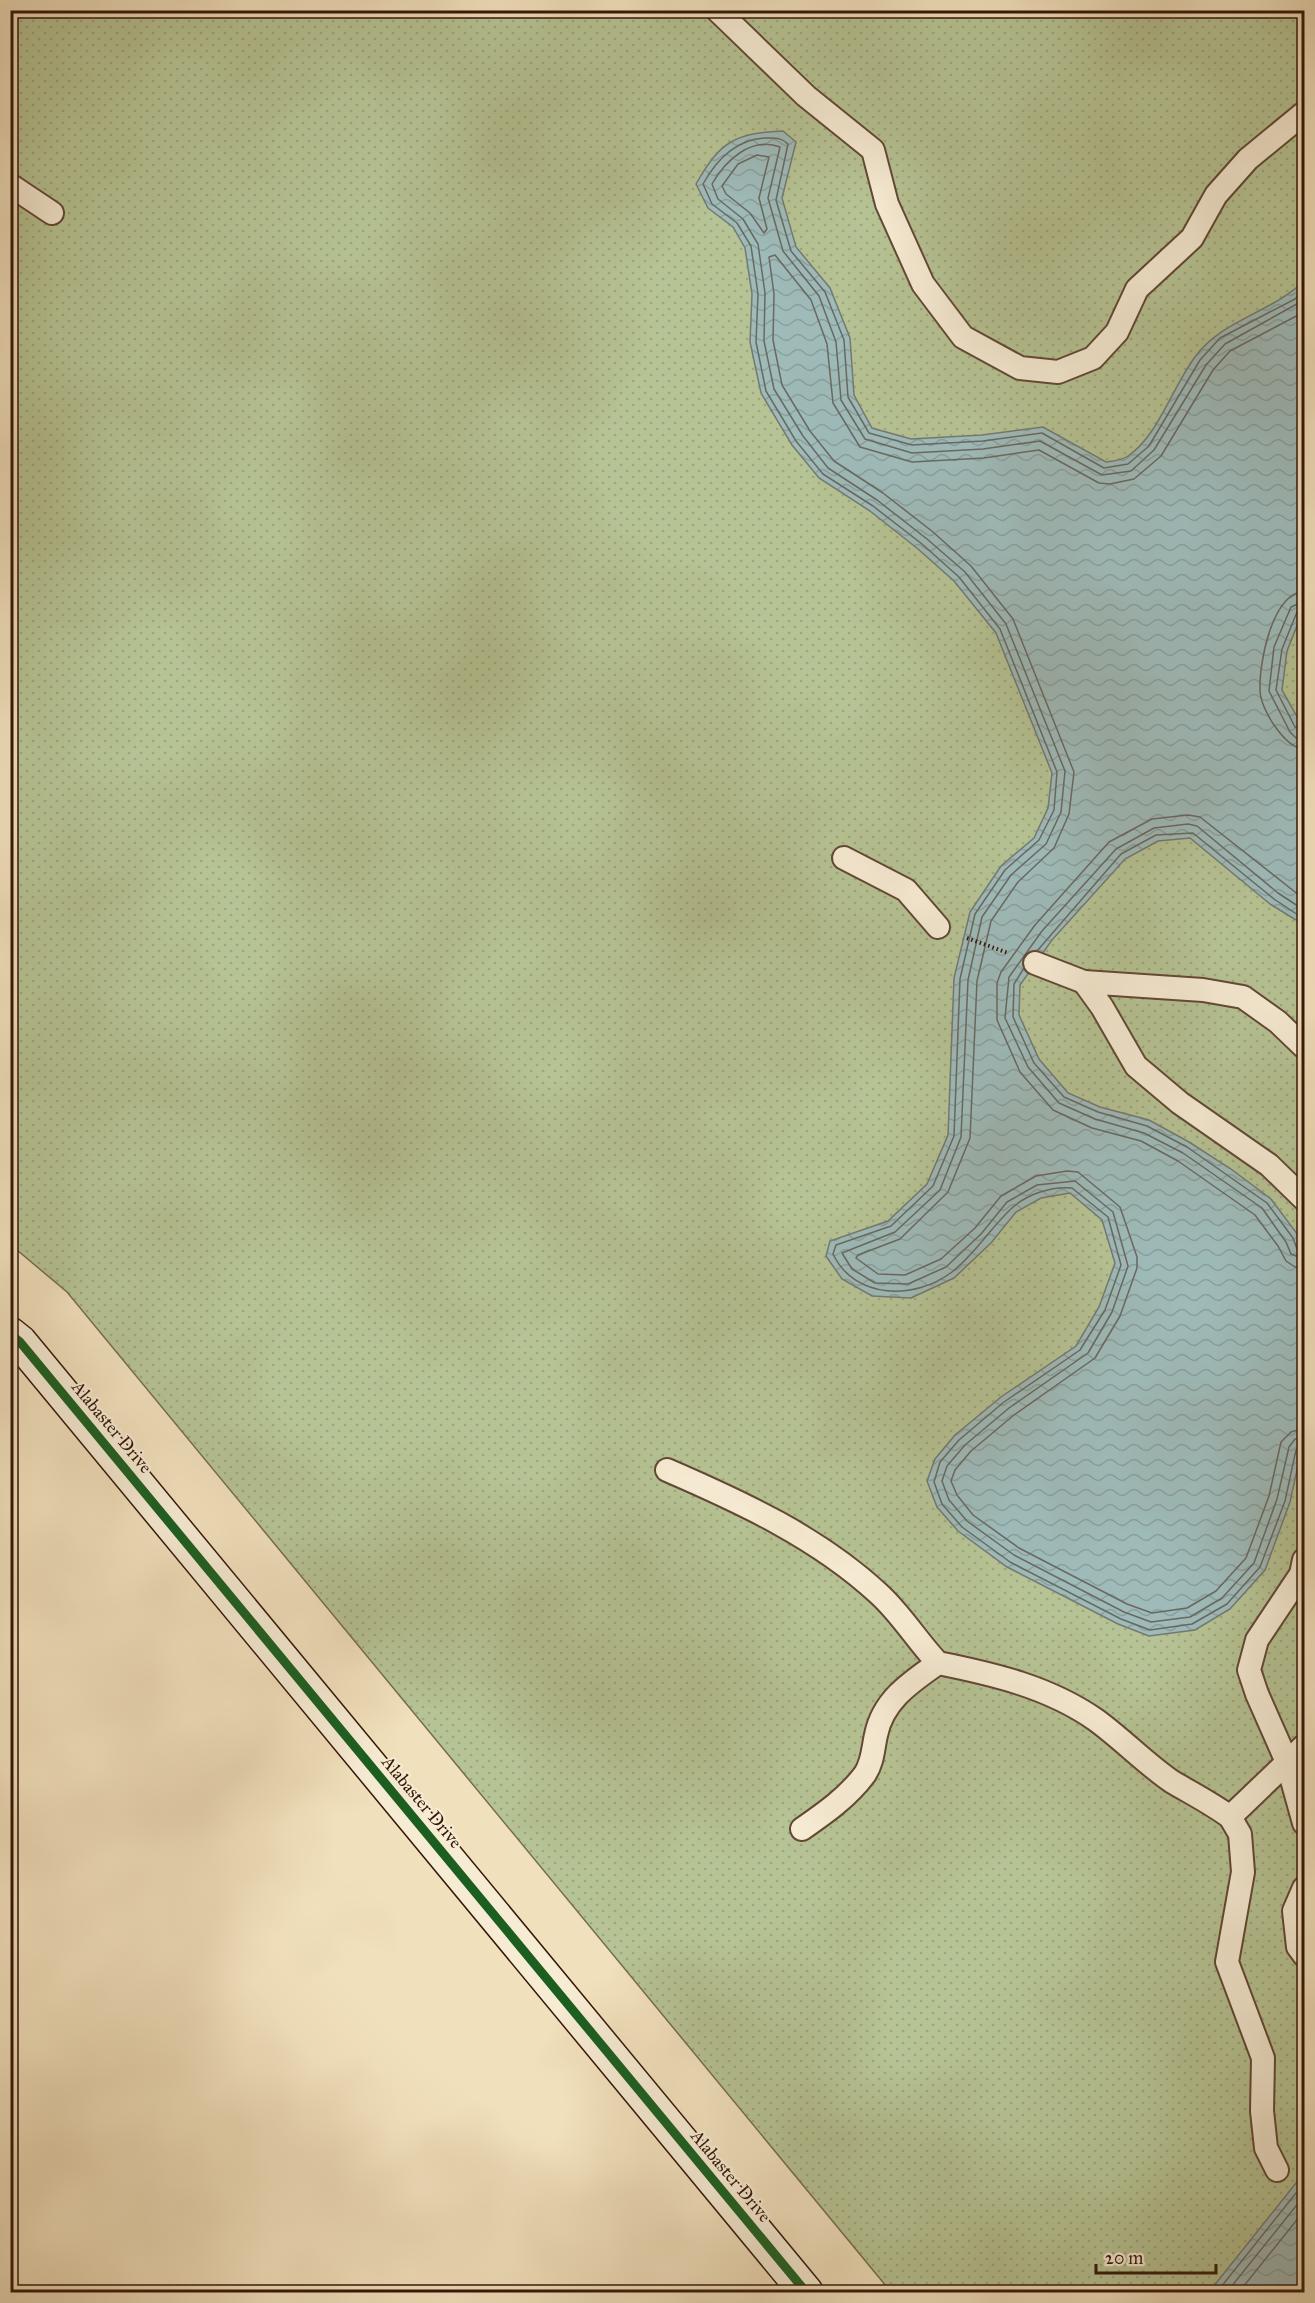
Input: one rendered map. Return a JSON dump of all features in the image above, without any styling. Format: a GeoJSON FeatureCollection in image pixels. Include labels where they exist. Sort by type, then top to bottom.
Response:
{"type":"FeatureCollection","features":[{"type":"Feature","properties":{"kind":"street","name":"Alabaster Drive"},"geometry":{"type":"LineString","coordinates":[[10,1334],[21,1342],[806,2292]]}},
{"type":"Feature","properties":{"kind":"lane"},"geometry":{"type":"LineString","coordinates":[[717,10],[806,96],[873,150],[887,204],[922,284],[963,337],[1020,368],[1058,372],[1093,358],[1116,332],[1137,289],[1192,238],[1216,195],[1248,159],[1305,113]]}},
{"type":"Feature","properties":{"kind":"lane"},"geometry":{"type":"LineString","coordinates":[[10,185],[52,213]]}},
{"type":"Feature","properties":{"kind":"lane"},"geometry":{"type":"LineString","coordinates":[[844,858],[906,890],[938,927]]}},
{"type":"Feature","properties":{"kind":"lane"},"geometry":{"type":"LineString","coordinates":[[1035,963],[1084,982],[1203,990],[1243,997],[1278,1022],[1305,1047]]}},
{"type":"Feature","properties":{"kind":"lane"},"geometry":{"type":"LineString","coordinates":[[1084,982],[1102,1007],[1136,1066],[1180,1103],[1269,1165],[1305,1199]]}},
{"type":"Feature","properties":{"kind":"lane"},"geometry":{"type":"LineString","coordinates":[[667,1470],[724,1494],[841,1563],[904,1618],[938,1663],[1006,1677],[1053,1696],[1093,1718],[1171,1780],[1202,1796],[1230,1817],[1240,1834],[1243,1872],[1227,1962],[1263,2058],[1262,2111],[1266,2148],[1277,2170]]}},
{"type":"Feature","properties":{"kind":"lane"},"geometry":{"type":"LineString","coordinates":[[1305,1560],[1301,1574],[1257,1640],[1249,1670],[1287,1762],[1305,1823]]}},
{"type":"Feature","properties":{"kind":"lane"},"geometry":{"type":"LineString","coordinates":[[802,1829],[848,1794],[866,1772],[873,1754],[876,1733],[885,1710],[899,1691],[938,1663]]}},
{"type":"Feature","properties":{"kind":"lane"},"geometry":{"type":"LineString","coordinates":[[1230,1817],[1305,1746]]}},
{"type":"Feature","properties":{"kind":"lane"},"geometry":{"type":"LineString","coordinates":[[1305,1888],[1294,1911],[1298,1947],[1305,1955]]}},
{"type":"Feature","properties":{"kind":"path"},"geometry":{"type":"LineString","coordinates":[[938,927],[1035,963]]}},
{"type":"Feature","properties":{"kind":"green space"},"geometry":{"type":"Polygon","coordinates":[[[10,11],[1304,11],[1304,2292],[891,2292],[67,1292],[11,1245],[10,11]]]}},
{"type":"Feature","properties":{"kind":"water"},"geometry":{"type":"Polygon","coordinates":[[[783,131],[796,142],[782,198],[796,247],[830,288],[850,338],[854,395],[872,428],[911,439],[982,435],[1043,427],[1106,462],[1118,460],[1128,456],[1148,436],[1187,369],[1206,344],[1233,325],[1291,292],[1304,281],[1304,608],[1287,651],[1282,690],[1304,729],[1304,925],[1270,904],[1190,838],[1158,841],[1125,859],[1052,940],[1020,985],[1019,1015],[1039,1059],[1068,1093],[1100,1107],[1149,1120],[1231,1169],[1271,1199],[1298,1235],[1304,1254],[1304,1438],[1290,1502],[1265,1570],[1230,1609],[1195,1630],[1149,1636],[1118,1624],[1007,1567],[958,1531],[937,1507],[927,1481],[935,1459],[955,1435],[1001,1397],[1076,1346],[1099,1307],[1115,1263],[1102,1220],[1070,1193],[1041,1198],[1016,1212],[991,1243],[954,1278],[911,1298],[872,1296],[842,1279],[826,1256],[830,1241],[888,1221],[927,1184],[948,1135],[954,978],[970,912],[1001,866],[1034,838],[1048,808],[1052,773],[996,633],[954,581],[918,549],[870,511],[819,478],[792,445],[761,393],[750,342],[752,294],[745,248],[733,227],[708,208],[696,184],[713,158],[730,143],[752,134],[783,131]]]}},
{"type":"Feature","properties":{"kind":"water"},"geometry":{"type":"Polygon","coordinates":[[[1304,2173],[1304,2292],[1209,2292],[1304,2173]]]}},
{"type":"Feature","properties":{"kind":"cycle path"},"geometry":{"type":"LineString","coordinates":[[10,1334],[20,1342],[806,2292]]}}]}
